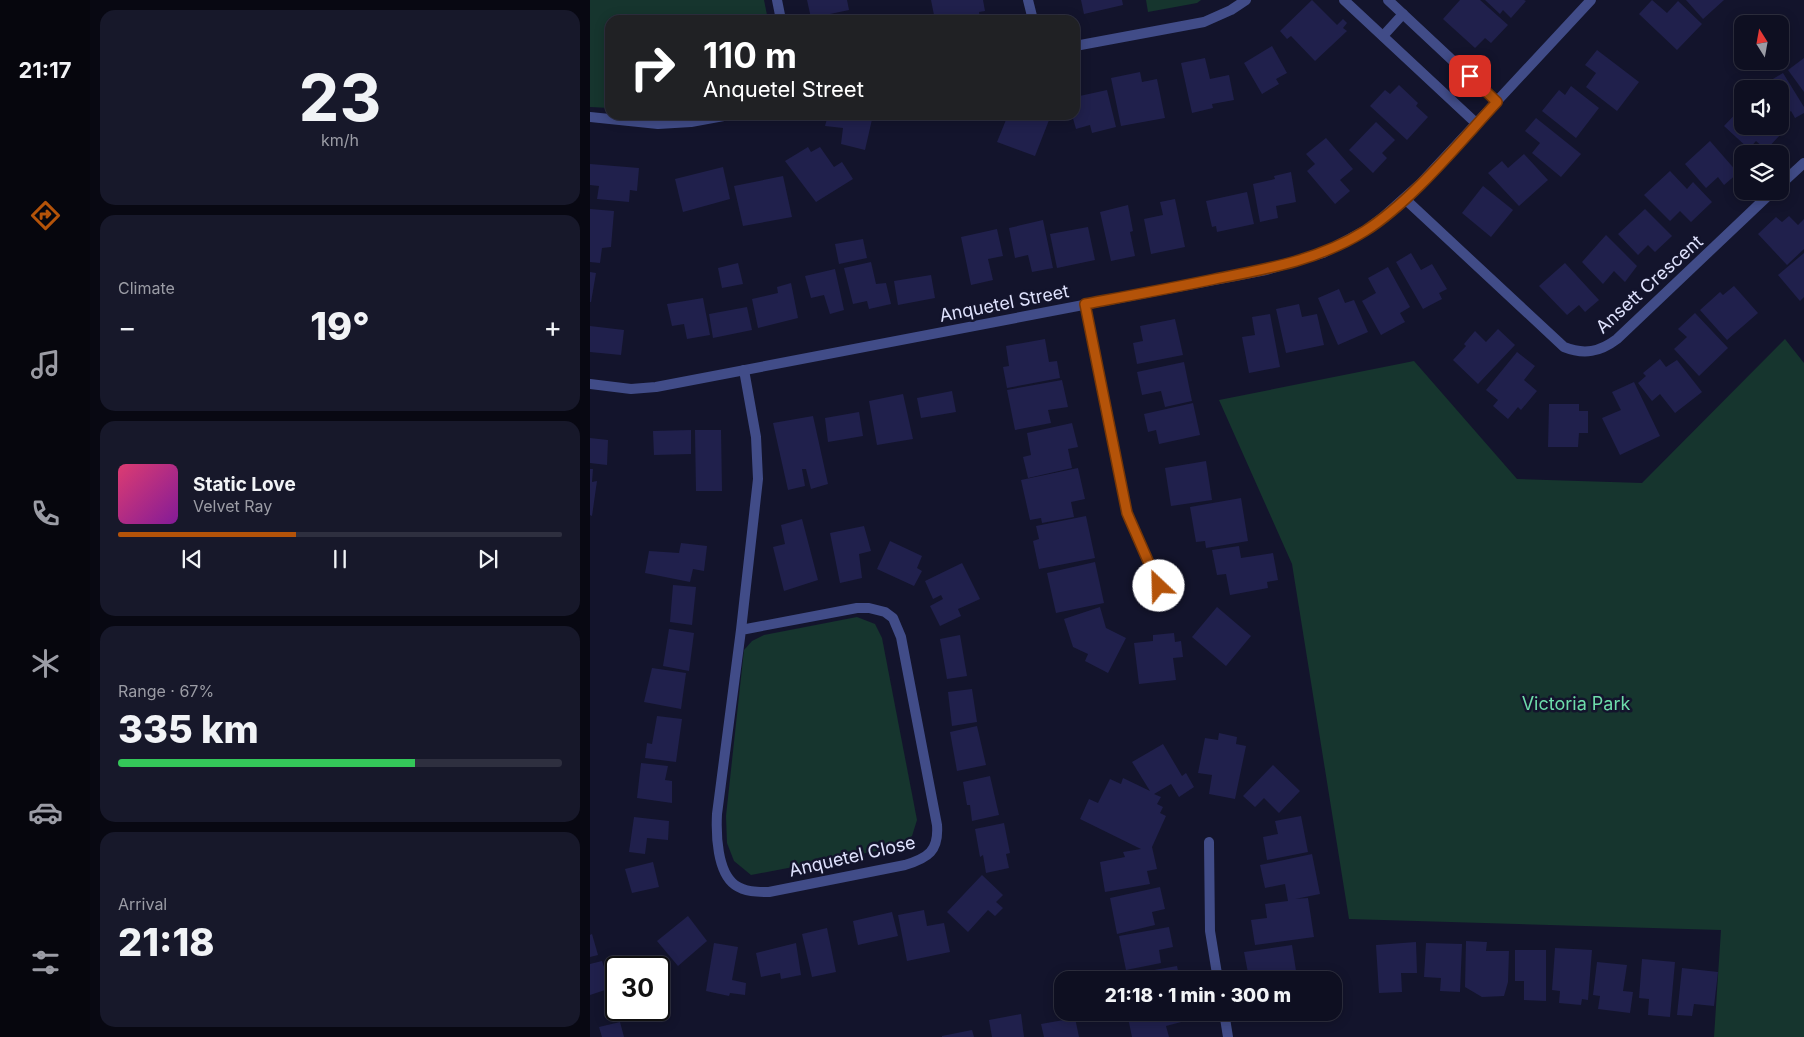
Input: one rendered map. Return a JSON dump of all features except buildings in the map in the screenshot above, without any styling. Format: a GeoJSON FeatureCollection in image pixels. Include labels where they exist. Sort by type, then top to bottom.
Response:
{"type":"FeatureCollection","features":[{"type":"Feature","properties":{"kind":"street"},"geometry":{"type":"LineString","coordinates":[[777,0],[780,15]]}},
{"type":"Feature","properties":{"kind":"street"},"geometry":{"type":"LineString","coordinates":[[1028,0],[1032,15]]}},
{"type":"Feature","properties":{"kind":"street"},"geometry":{"type":"LineString","coordinates":[[1080,45],[1204,22],[1231,10],[1246,0]]}},
{"type":"Feature","properties":{"kind":"street"},"geometry":{"type":"LineString","coordinates":[[1344,0],[1477,124]]}},
{"type":"Feature","properties":{"kind":"street"},"geometry":{"type":"LineString","coordinates":[[1388,0],[1497,102]]}},
{"type":"Feature","properties":{"kind":"street","name":"Anquetel Street"},"geometry":{"type":"LineString","coordinates":[[590,384],[643,389],[1266,270],[1323,253],[1366,230],[1405,199],[1591,0]]}},
{"type":"Feature","properties":{"kind":"street"},"geometry":{"type":"LineString","coordinates":[[1383,36],[1402,14]]}},
{"type":"Feature","properties":{"kind":"street"},"geometry":{"type":"LineString","coordinates":[[590,117],[605,119]]}},
{"type":"Feature","properties":{"kind":"street"},"geometry":{"type":"LineString","coordinates":[[619,120],[658,124],[702,120]]}},
{"type":"Feature","properties":{"kind":"street"},"geometry":{"type":"LineString","coordinates":[[1789,176],[1804,162]]}},
{"type":"Feature","properties":{"kind":"street","name":"Ansett Crescent"},"geometry":{"type":"LineString","coordinates":[[1405,199],[1564,346],[1582,352],[1600,349],[1617,339],[1764,200]]}},
{"type":"Feature","properties":{"kind":"street"},"geometry":{"type":"LineString","coordinates":[[1085,304],[1127,513],[1159,586]]}},
{"type":"Feature","properties":{"kind":"street","name":"Anquetel Close"},"geometry":{"type":"LineString","coordinates":[[741,630],[857,608],[878,609],[893,618],[901,637],[937,825],[936,844],[926,857],[905,865],[769,892],[754,892],[734,884],[722,865],[716,829],[717,814],[758,479],[756,437],[744,370]]}},
{"type":"Feature","properties":{"kind":"street"},"geometry":{"type":"LineString","coordinates":[[1209,842],[1210,930],[1217,971]]}},
{"type":"Feature","properties":{"kind":"street"},"geometry":{"type":"LineString","coordinates":[[1225,1021],[1228,1037]]}},
{"type":"Feature","properties":{"kind":"green space"},"geometry":{"type":"Polygon","coordinates":[[[590,0],[764,0],[767,15],[605,15],[605,108],[590,107],[590,0]]]}},
{"type":"Feature","properties":{"kind":"green space"},"geometry":{"type":"Polygon","coordinates":[[[1146,0],[1201,0],[1197,3],[1148,12],[1146,0]]]}},
{"type":"Feature","properties":{"kind":"green space","name":"Victoria Park"},"geometry":{"type":"Polygon","coordinates":[[[1785,339],[1804,363],[1804,1037],[1714,1037],[1721,930],[1349,919],[1292,564],[1219,400],[1414,361],[1517,479],[1642,483],[1785,339]]]}},
{"type":"Feature","properties":{"kind":"green space"},"geometry":{"type":"Polygon","coordinates":[[[857,617],[875,624],[882,638],[917,820],[912,836],[897,847],[751,875],[734,861],[727,843],[726,816],[744,650],[752,641],[764,635],[857,617]]]}},
{"type":"Feature","properties":{"kind":"route"},"geometry":{"type":"LineString","coordinates":[[1159,586],[1127,513],[1085,304],[1283,266],[1323,253],[1366,230],[1405,199],[1497,102],[1470,76]]}}]}
